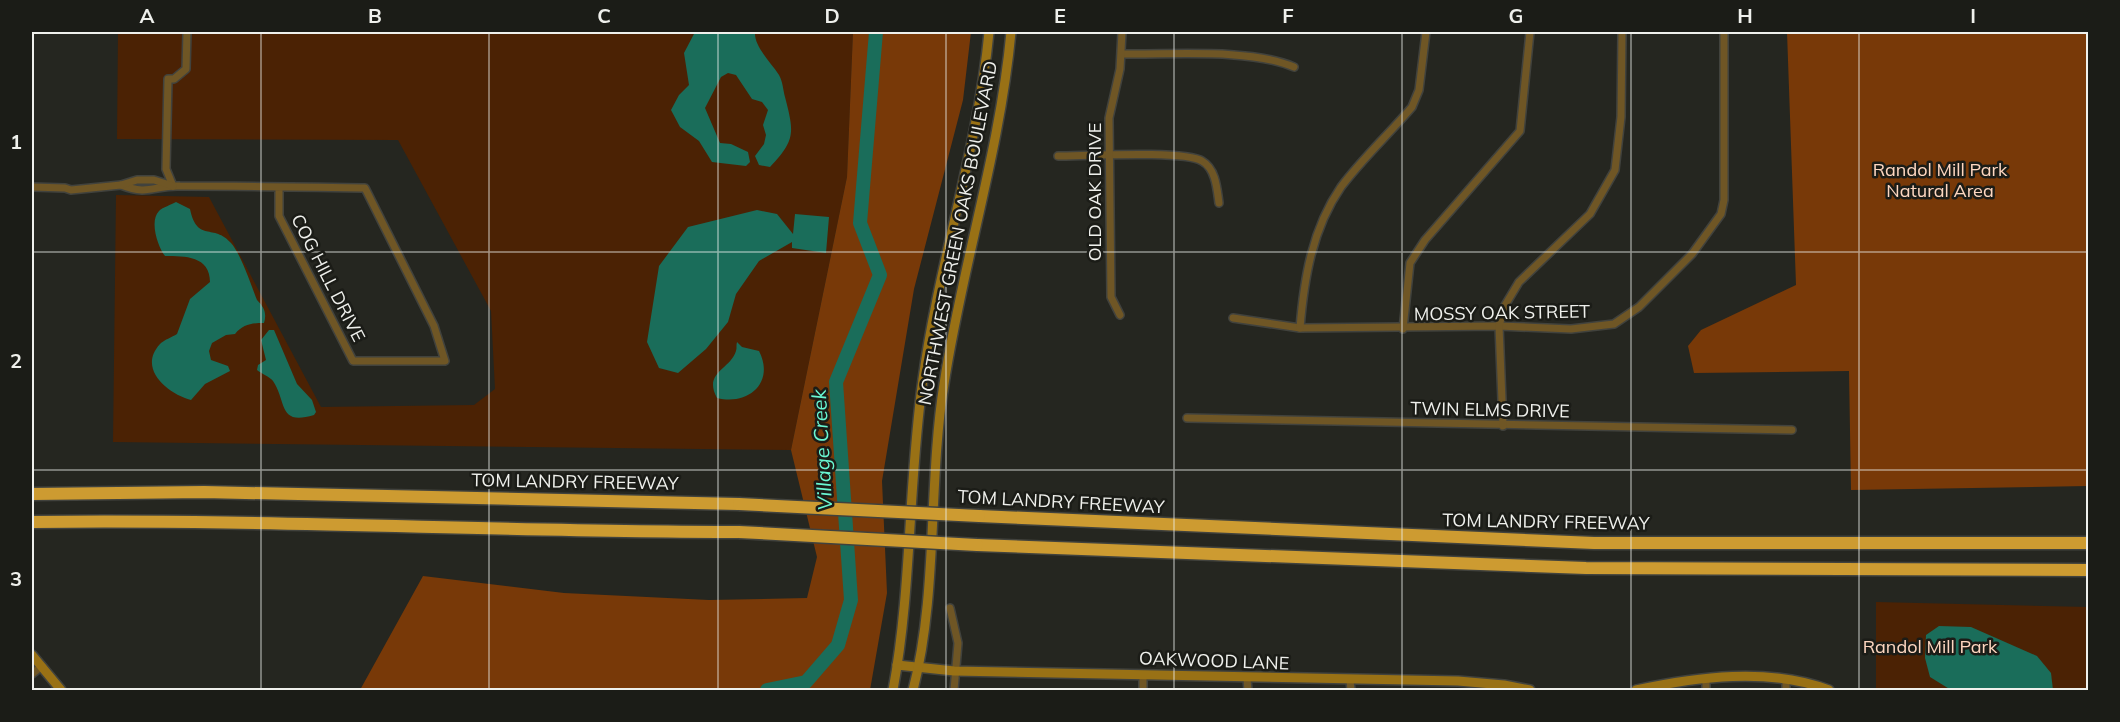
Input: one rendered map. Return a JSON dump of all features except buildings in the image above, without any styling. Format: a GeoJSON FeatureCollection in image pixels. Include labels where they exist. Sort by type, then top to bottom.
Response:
{"type":"FeatureCollection","features":[{"type":"Feature","properties":{"kind":"highway","name":"TOM LANDRY FREEWAY"},"geometry":{"type":"LineString","coordinates":[[32,494],[204,492],[739,504],[1594,543],[2088,543]]}},
{"type":"Feature","properties":{"kind":"highway"},"geometry":{"type":"LineString","coordinates":[[32,522],[272,522],[613,532],[739,532],[977,545],[1586,568],[2088,570]]}},
{"type":"Feature","properties":{"kind":"main road","name":"NORTHWEST GREEN OAKS BOULEVARD"},"geometry":{"type":"LineString","coordinates":[[892,690],[904,619],[913,459],[922,380],[930,328],[975,130],[989,32]]}},
{"type":"Feature","properties":{"kind":"main road","name":"NORTHWEST GREEN OAKS BOULEVARD"},"geometry":{"type":"LineString","coordinates":[[913,690],[918,669],[943,386],[988,169],[1011,32]]}},
{"type":"Feature","properties":{"kind":"main road"},"geometry":{"type":"LineString","coordinates":[[32,656],[61,690]]}},
{"type":"Feature","properties":{"kind":"main road","name":"OAKWOOD LANE"},"geometry":{"type":"LineString","coordinates":[[897,665],[954,671],[1143,675],[1350,686],[1504,685],[1530,690]]}},
{"type":"Feature","properties":{"kind":"main road"},"geometry":{"type":"LineString","coordinates":[[1636,690],[1706,679],[1786,679],[1829,690]]}},
{"type":"Feature","properties":{"kind":"street"},"geometry":{"type":"LineString","coordinates":[[173,186],[166,169],[168,79],[174,79],[186,69],[187,32]]}},
{"type":"Feature","properties":{"kind":"street","name":"OLD OAK DRIVE"},"geometry":{"type":"LineString","coordinates":[[1120,315],[1111,297],[1108,155],[1109,118],[1122,54],[1122,32]]}},
{"type":"Feature","properties":{"kind":"street"},"geometry":{"type":"LineString","coordinates":[[1300,328],[1310,255],[1322,221],[1342,186],[1412,106],[1419,90],[1426,32]]}},
{"type":"Feature","properties":{"kind":"street"},"geometry":{"type":"LineString","coordinates":[[1402,329],[1410,263],[1425,240],[1520,131],[1530,32]]}},
{"type":"Feature","properties":{"kind":"street"},"geometry":{"type":"LineString","coordinates":[[1503,426],[1499,326],[1512,289],[1590,214],[1615,170],[1621,117],[1623,32]]}},
{"type":"Feature","properties":{"kind":"street","name":"MOSSY OAK STREET"},"geometry":{"type":"LineString","coordinates":[[1233,318],[1300,328],[1402,329],[1499,326],[1571,329],[1614,324],[1639,307],[1708,236],[1722,214],[1724,200],[1724,32]]}},
{"type":"Feature","properties":{"kind":"street"},"geometry":{"type":"LineString","coordinates":[[1122,54],[1247,56],[1281,62],[1294,67]]}},
{"type":"Feature","properties":{"kind":"street"},"geometry":{"type":"LineString","coordinates":[[1058,156],[1180,156],[1202,161],[1213,173],[1219,203]]}},
{"type":"Feature","properties":{"kind":"street"},"geometry":{"type":"LineString","coordinates":[[32,187],[71,190],[121,185],[136,191],[154,191],[173,186],[279,187]]}},
{"type":"Feature","properties":{"kind":"street","name":"COG HILL DRIVE"},"geometry":{"type":"LineString","coordinates":[[279,187],[365,188],[434,326],[445,361],[353,361],[279,216],[279,187]]}},
{"type":"Feature","properties":{"kind":"street","name":"TWIN ELMS DRIVE"},"geometry":{"type":"LineString","coordinates":[[1187,418],[1792,430]]}},
{"type":"Feature","properties":{"kind":"street"},"geometry":{"type":"LineString","coordinates":[[950,608],[958,643],[954,690]]}},
{"type":"Feature","properties":{"kind":"street"},"geometry":{"type":"LineString","coordinates":[[32,674],[42,666]]}},
{"type":"Feature","properties":{"kind":"street"},"geometry":{"type":"LineString","coordinates":[[1143,675],[1143,690]]}},
{"type":"Feature","properties":{"kind":"street"},"geometry":{"type":"LineString","coordinates":[[1247,679],[1248,690]]}},
{"type":"Feature","properties":{"kind":"street"},"geometry":{"type":"LineString","coordinates":[[1706,679],[1706,690]]}},
{"type":"Feature","properties":{"kind":"street"},"geometry":{"type":"LineString","coordinates":[[1786,679],[1786,690]]}},
{"type":"Feature","properties":{"kind":"green space"},"geometry":{"type":"Polygon","coordinates":[[[118,32],[853,32],[847,177],[791,450],[113,442],[116,195],[209,197],[321,407],[474,405],[495,389],[491,311],[398,140],[117,139],[118,32]]]}},
{"type":"Feature","properties":{"kind":"green space"},"geometry":{"type":"Polygon","coordinates":[[[853,32],[971,32],[963,100],[914,289],[882,481],[887,593],[870,690],[360,690],[423,576],[564,593],[709,600],[807,598],[817,557],[791,450],[847,177],[853,32]]]}},
{"type":"Feature","properties":{"kind":"green space","name":"Randol Mill Park Natural Area"},"geometry":{"type":"Polygon","coordinates":[[[1787,32],[2088,32],[2088,486],[1851,490],[1849,371],[1694,373],[1688,346],[1701,330],[1796,285],[1787,32]]]}},
{"type":"Feature","properties":{"kind":"green space","name":"Randol Mill Park"},"geometry":{"type":"Polygon","coordinates":[[[1876,602],[2088,607],[2088,690],[1876,690],[1876,602]]]}},
{"type":"Feature","properties":{"kind":"shaded area"},"geometry":{"type":"Polygon","coordinates":[[[695,32],[755,32],[760,49],[779,75],[790,119],[791,135],[785,150],[770,167],[759,165],[755,156],[764,144],[766,135],[763,125],[768,110],[762,102],[752,99],[736,75],[728,73],[721,77],[705,108],[720,143],[731,144],[748,152],[750,162],[746,166],[712,162],[699,141],[680,127],[671,110],[679,95],[689,85],[684,53],[695,32]]]}},
{"type":"Feature","properties":{"kind":"shaded area"},"geometry":{"type":"Polygon","coordinates":[[[176,202],[190,209],[197,226],[225,237],[231,243],[265,313],[264,323],[248,325],[235,334],[226,335],[212,343],[209,351],[211,360],[228,366],[230,371],[205,384],[191,400],[165,386],[158,379],[152,362],[154,353],[160,344],[177,334],[190,299],[210,282],[209,273],[201,262],[188,257],[165,256],[160,247],[155,227],[156,215],[176,202]]]}},
{"type":"Feature","properties":{"kind":"shaded area"},"geometry":{"type":"Polygon","coordinates":[[[757,210],[777,214],[793,234],[795,214],[829,217],[826,253],[792,248],[792,242],[759,261],[736,294],[728,322],[706,349],[678,373],[659,368],[647,342],[659,266],[688,227],[757,210]]]}},
{"type":"Feature","properties":{"kind":"shaded area"},"geometry":{"type":"Polygon","coordinates":[[[269,330],[274,330],[297,384],[312,400],[316,412],[314,415],[302,418],[289,415],[273,381],[257,370],[258,365],[266,360],[261,340],[269,330]]]}},
{"type":"Feature","properties":{"kind":"shaded area"},"geometry":{"type":"Polygon","coordinates":[[[737,342],[742,347],[759,351],[764,373],[761,382],[749,395],[729,400],[717,398],[713,382],[733,357],[737,342]]]}},
{"type":"Feature","properties":{"kind":"shaded area"},"geometry":{"type":"Polygon","coordinates":[[[1939,626],[1971,627],[2037,656],[2051,673],[2053,690],[1951,690],[1930,677],[1925,658],[1926,635],[1939,626]]]}},
{"type":"Feature","properties":{"kind":"waterway","name":"Village Creek"},"geometry":{"type":"LineString","coordinates":[[767,690],[806,682],[838,645],[851,600],[836,382],[880,275],[860,223],[876,32]]}}]}
